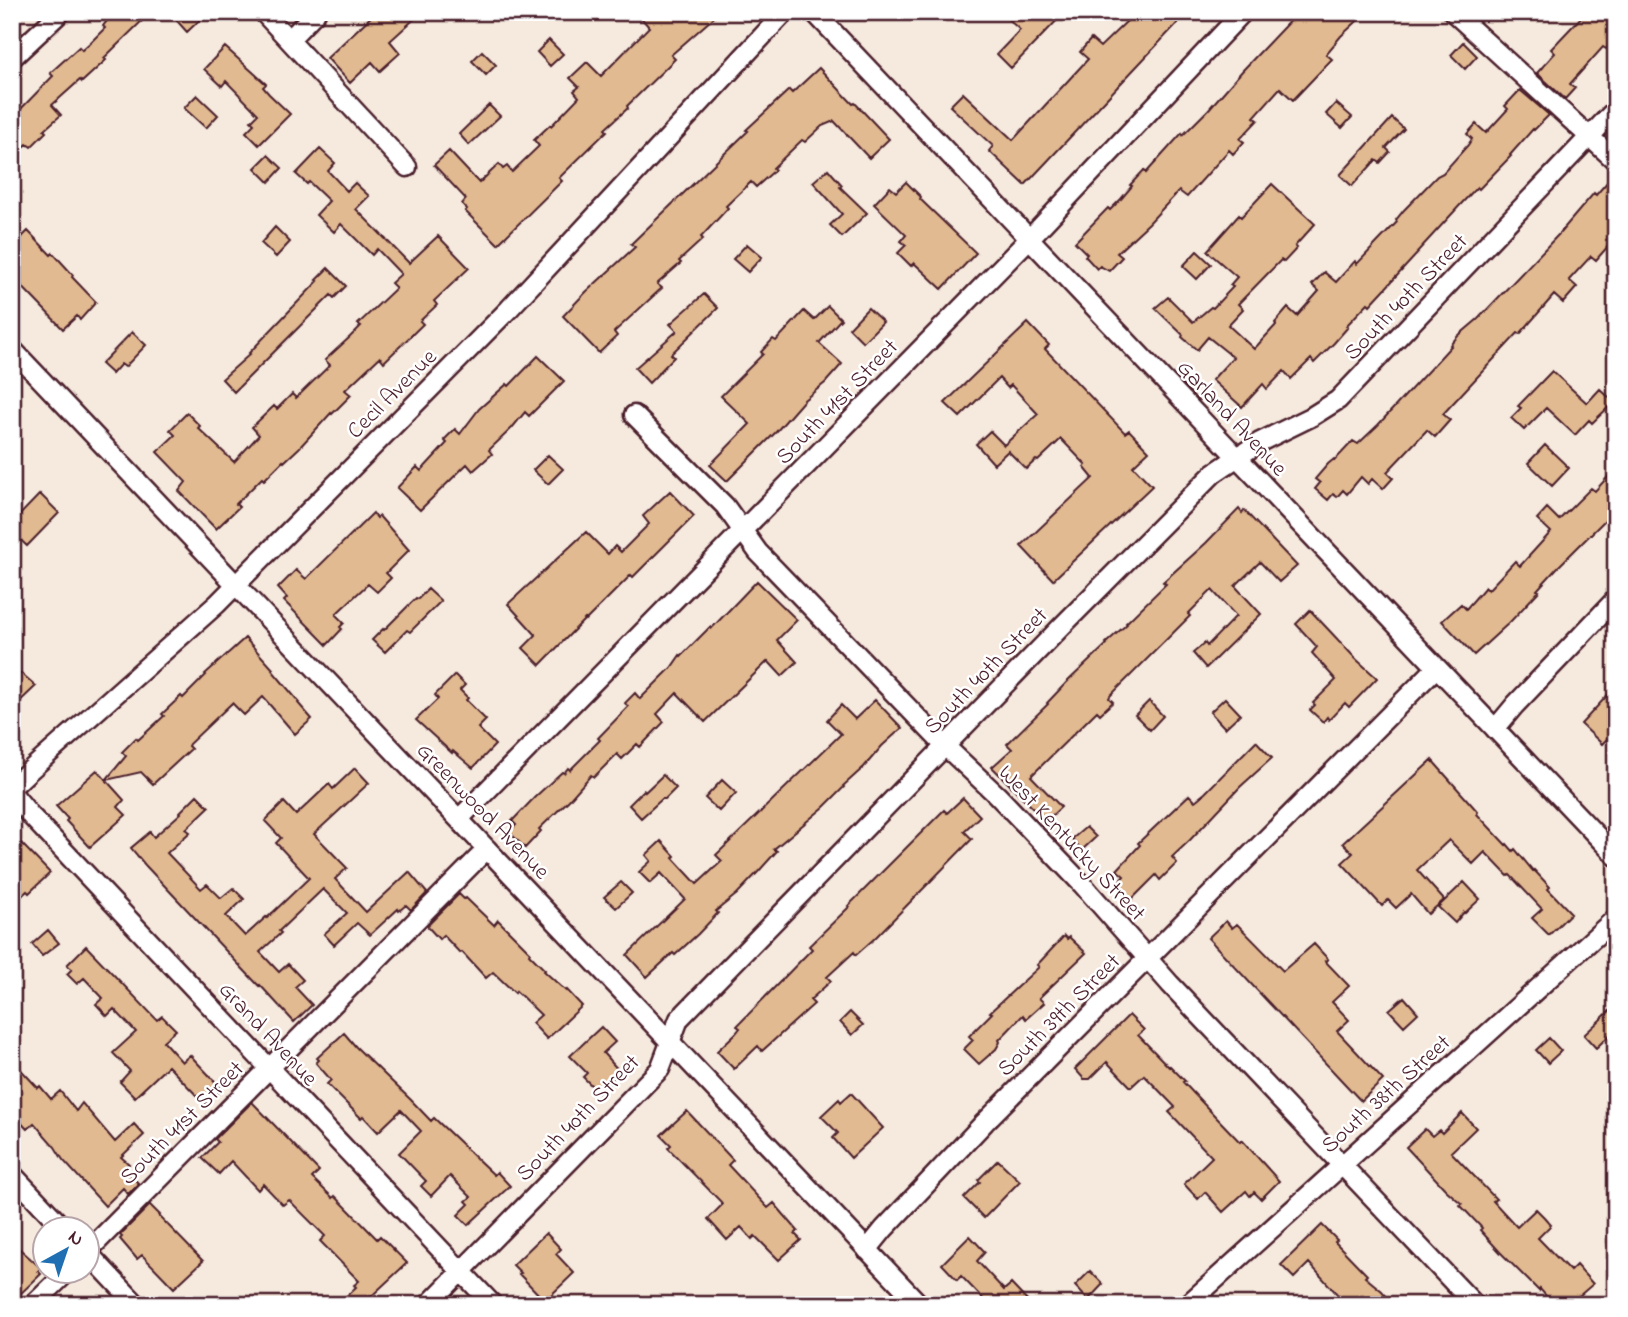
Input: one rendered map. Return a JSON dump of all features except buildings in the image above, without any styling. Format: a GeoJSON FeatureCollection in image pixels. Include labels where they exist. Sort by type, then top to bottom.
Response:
{"type":"FeatureCollection","features":[{"type":"Feature","properties":{"kind":"street"},"geometry":{"type":"LineString","coordinates":[[12,58],[61,12]]}},
{"type":"Feature","properties":{"kind":"street"},"geometry":{"type":"LineString","coordinates":[[263,12],[407,167]]}},
{"type":"Feature","properties":{"kind":"street"},"geometry":{"type":"LineString","coordinates":[[289,40],[316,12]]}},
{"type":"Feature","properties":{"kind":"street","name":"Cecil Avenue"},"geometry":{"type":"LineString","coordinates":[[12,790],[217,604],[509,309],[785,12]]}},
{"type":"Feature","properties":{"kind":"street","name":"Garland Avenue"},"geometry":{"type":"LineString","coordinates":[[814,12],[1616,856]]}},
{"type":"Feature","properties":{"kind":"street","name":"South 41st Street"},"geometry":{"type":"LineString","coordinates":[[459,819],[1030,238],[1243,12]]}},
{"type":"Feature","properties":{"kind":"street"},"geometry":{"type":"LineString","coordinates":[[1453,12],[1616,161]]}},
{"type":"Feature","properties":{"kind":"street","name":"South 40th Street"},"geometry":{"type":"LineString","coordinates":[[428,1305],[660,1069],[679,1019],[1214,473],[1260,442],[1311,417],[1338,400],[1616,109]]}},
{"type":"Feature","properties":{"kind":"street","name":"Greenwood Avenue"},"geometry":{"type":"LineString","coordinates":[[12,349],[920,1305]]}},
{"type":"Feature","properties":{"kind":"street","name":"West Kentucky Street"},"geometry":{"type":"LineString","coordinates":[[634,415],[725,506],[758,552],[1082,884],[1147,959],[1475,1305]]}},
{"type":"Feature","properties":{"kind":"street"},"geometry":{"type":"LineString","coordinates":[[1495,729],[1616,599]]}},
{"type":"Feature","properties":{"kind":"street","name":"South 39th Street"},"geometry":{"type":"LineString","coordinates":[[867,1250],[985,1122],[1436,668]]}},
{"type":"Feature","properties":{"kind":"street","name":"Grand Avenue"},"geometry":{"type":"LineString","coordinates":[[12,790],[31,816],[493,1305]]}},
{"type":"Feature","properties":{"kind":"street","name":"South 41st Street"},"geometry":{"type":"LineString","coordinates":[[102,1238],[487,849]]}},
{"type":"Feature","properties":{"kind":"street","name":"South 38th Street"},"geometry":{"type":"LineString","coordinates":[[1186,1305],[1616,918]]}},
{"type":"Feature","properties":{"kind":"street"},"geometry":{"type":"LineString","coordinates":[[12,1174],[52,1216]]}},
{"type":"Feature","properties":{"kind":"street"},"geometry":{"type":"LineString","coordinates":[[102,1267],[137,1305]]}},
{"type":"Feature","properties":{"kind":"street"},"geometry":{"type":"LineString","coordinates":[[33,1305],[53,1286]]}}]}
